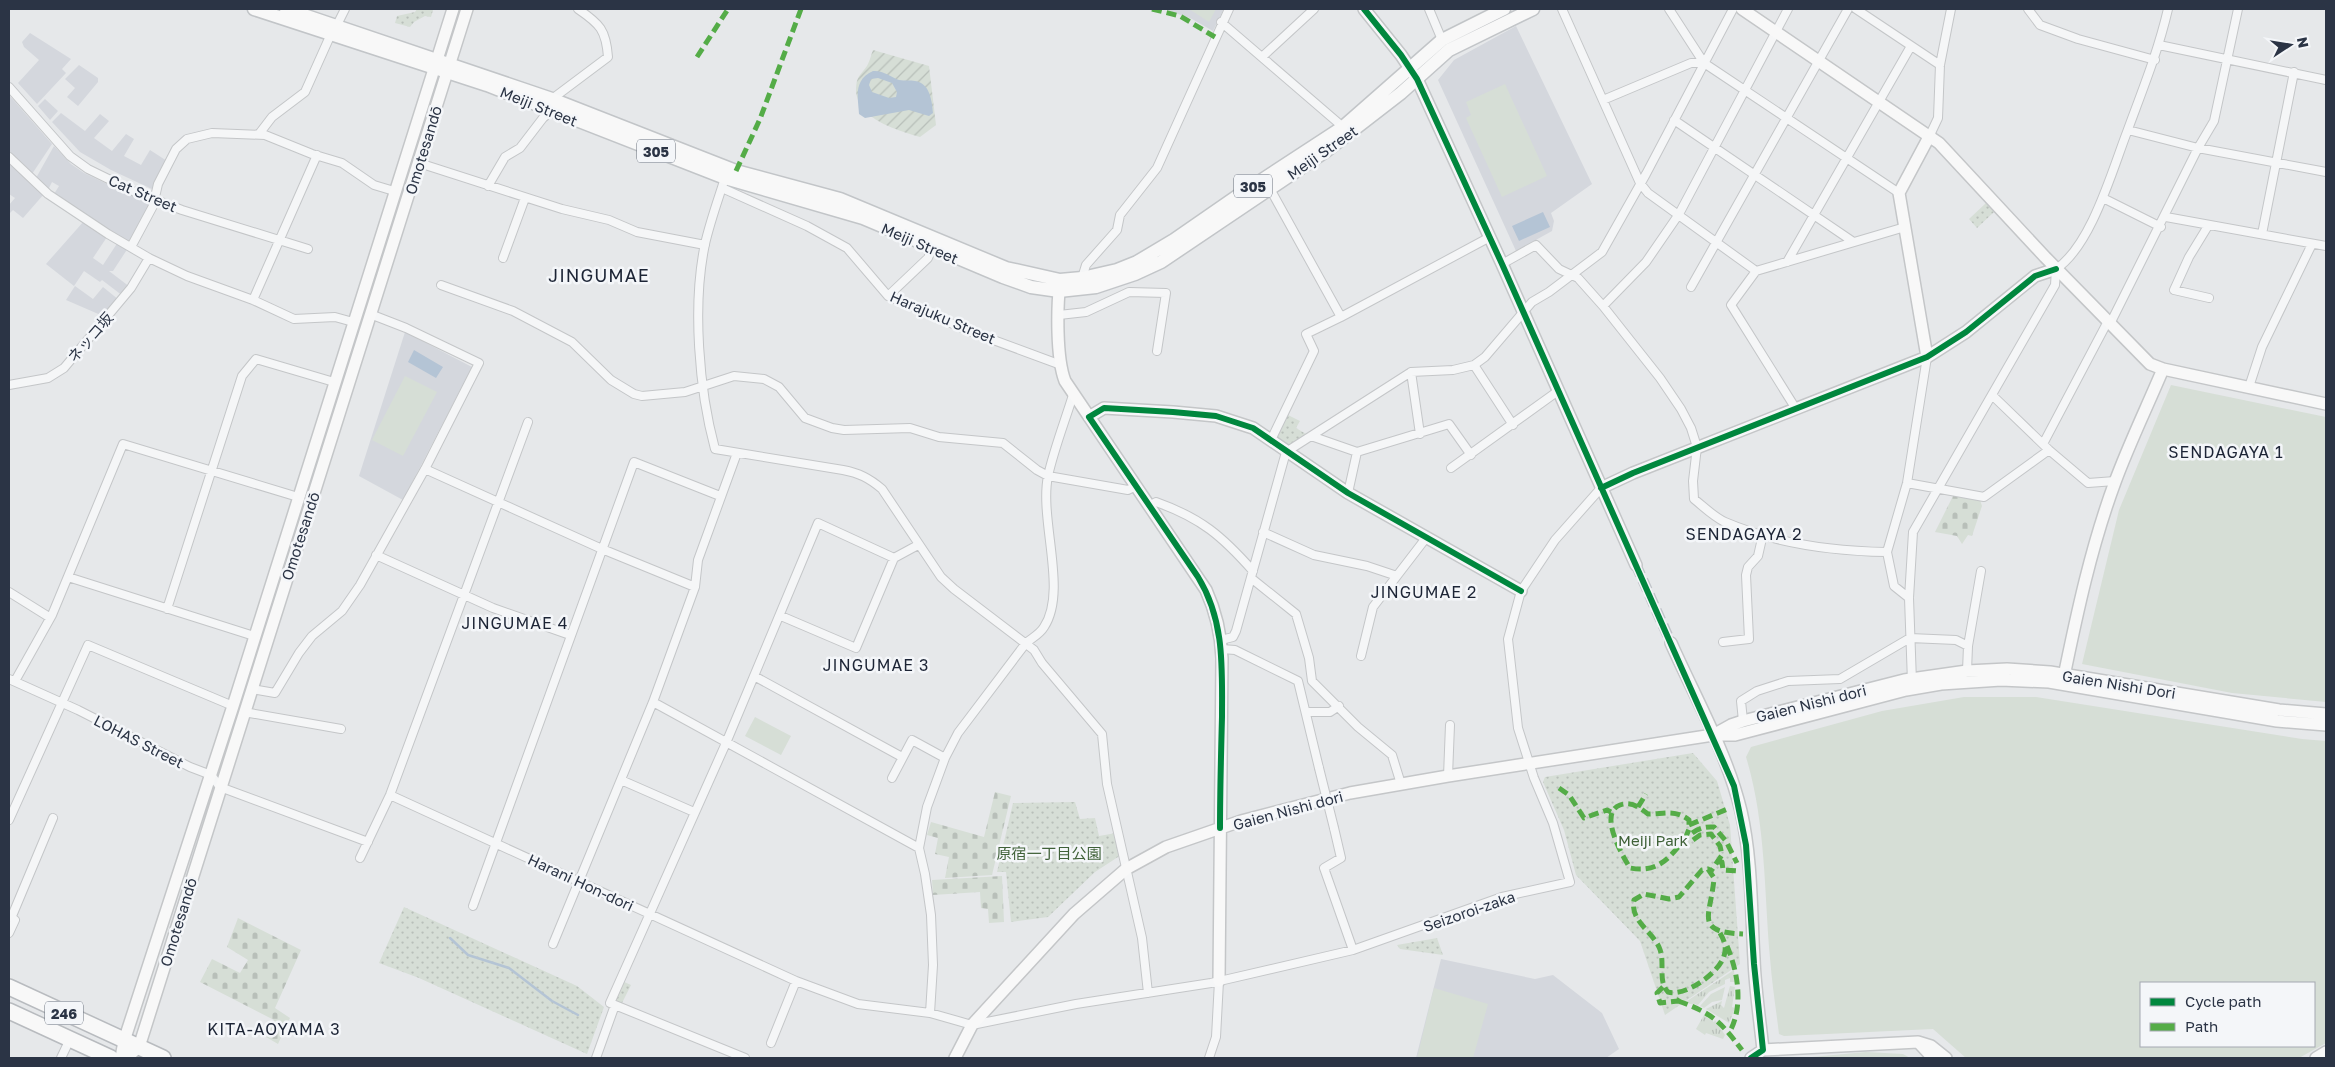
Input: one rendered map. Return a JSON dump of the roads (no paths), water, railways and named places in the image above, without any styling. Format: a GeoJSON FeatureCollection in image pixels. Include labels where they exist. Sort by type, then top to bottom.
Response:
{"type":"FeatureCollection","features":[{"type":"Feature","properties":{"kind":"highway","name":"246"},"geometry":{"type":"LineString","coordinates":[[9,987],[164,1058]]}},
{"type":"Feature","properties":{"kind":"highway","name":"246"},"geometry":{"type":"LineString","coordinates":[[9,1011],[111,1058]]}},
{"type":"Feature","properties":{"kind":"main road","name":"Meiji Street"},"geometry":{"type":"LineString","coordinates":[[254,9],[334,29]]}},
{"type":"Feature","properties":{"kind":"main road","name":"Meiji Street"},"geometry":{"type":"LineString","coordinates":[[286,9],[334,29],[552,104],[728,179],[863,218],[1018,283],[1059,286],[1106,284],[1161,262],[1449,50],[1533,9]]}},
{"type":"Feature","properties":{"kind":"main road","name":"Omotesandō"},"geometry":{"type":"LineString","coordinates":[[126,1058],[138,1047],[216,781],[233,706],[254,636],[453,9]]}},
{"type":"Feature","properties":{"kind":"main road","name":"Omotesandō"},"geometry":{"type":"LineString","coordinates":[[121,1058],[124,1041],[216,781],[252,689],[467,9]]}},
{"type":"Feature","properties":{"kind":"main road"},"geometry":{"type":"LineString","coordinates":[[1364,9],[1414,74],[1490,237],[1600,488],[1636,565]]}},
{"type":"Feature","properties":{"kind":"main road"},"geometry":{"type":"LineString","coordinates":[[1742,9],[1818,62],[1930,135],[2145,361],[2163,369],[2326,404]]}},
{"type":"Feature","properties":{"kind":"main road","name":"Meiji Street"},"geometry":{"type":"LineString","coordinates":[[1082,278],[1117,270],[1151,254],[1326,151],[1414,74],[1442,40],[1496,10]]}},
{"type":"Feature","properties":{"kind":"main road"},"geometry":{"type":"LineString","coordinates":[[1927,358],[1899,194],[1930,135]]}},
{"type":"Feature","properties":{"kind":"main road","name":"Meiji Street"},"geometry":{"type":"LineString","coordinates":[[728,179],[840,199],[1006,268],[1059,286]]}},
{"type":"Feature","properties":{"kind":"main road"},"geometry":{"type":"LineString","coordinates":[[1600,488],[1697,447],[1927,358],[1966,332],[2035,276],[2056,269]]}},
{"type":"Feature","properties":{"kind":"main road","name":"305"},"geometry":{"type":"LineString","coordinates":[[1059,286],[1082,278]]}},
{"type":"Feature","properties":{"kind":"main road"},"geometry":{"type":"LineString","coordinates":[[1059,286],[1061,365],[1065,381],[1206,590],[1213,605],[1221,645],[1220,981]]}},
{"type":"Feature","properties":{"kind":"main road"},"geometry":{"type":"LineString","coordinates":[[2063,679],[2082,590],[2115,481],[2163,369]]}},
{"type":"Feature","properties":{"kind":"main road"},"geometry":{"type":"LineString","coordinates":[[1089,417],[1104,408],[1216,416],[1253,428],[1348,493],[1521,591]]}},
{"type":"Feature","properties":{"kind":"main road"},"geometry":{"type":"LineString","coordinates":[[1670,643],[1713,735],[1734,786],[1744,829],[1754,964],[1763,1050]]}},
{"type":"Feature","properties":{"kind":"main road","name":"Gaien Nishi Dori"},"geometry":{"type":"LineString","coordinates":[[1912,684],[1967,671],[2007,669],[2277,721],[2326,724]]}},
{"type":"Feature","properties":{"kind":"main road","name":"Gaien Nishi Dori"},"geometry":{"type":"LineString","coordinates":[[1912,684],[2063,679],[2279,710],[2326,714]]}},
{"type":"Feature","properties":{"kind":"main road","name":"Gaien Nishi dori"},"geometry":{"type":"LineString","coordinates":[[1713,735],[1743,721],[1912,684]]}},
{"type":"Feature","properties":{"kind":"main road","name":"Gaien Nishi dori"},"geometry":{"type":"LineString","coordinates":[[955,1058],[972,1025],[1074,914],[1126,869],[1166,847],[1220,828],[1300,805],[1448,776],[1713,735],[1735,735],[1912,684]]}},
{"type":"Feature","properties":{"kind":"main road"},"geometry":{"type":"LineString","coordinates":[[1918,1042],[1933,1058]]}},
{"type":"Feature","properties":{"kind":"main road"},"geometry":{"type":"LineString","coordinates":[[1751,1058],[1763,1050],[1918,1042],[1931,1046],[1946,1058]]}},
{"type":"Feature","properties":{"kind":"main road"},"geometry":{"type":"LineString","coordinates":[[2316,1058],[2326,1052]]}},
{"type":"Feature","properties":{"kind":"street"},"geometry":{"type":"LineString","coordinates":[[259,134],[272,116],[305,92],[345,9]]}},
{"type":"Feature","properties":{"kind":"street"},"geometry":{"type":"LineString","coordinates":[[488,186],[505,157],[520,148],[552,104],[608,57],[607,38],[603,30],[595,20],[578,9]]}},
{"type":"Feature","properties":{"kind":"street"},"geometry":{"type":"LineString","coordinates":[[1082,278],[1086,265],[1116,230],[1120,215],[1157,168],[1229,9]]}},
{"type":"Feature","properties":{"kind":"street"},"geometry":{"type":"LineString","coordinates":[[1262,57],[1314,9]]}},
{"type":"Feature","properties":{"kind":"street"},"geometry":{"type":"LineString","coordinates":[[1429,9],[1442,40]]}},
{"type":"Feature","properties":{"kind":"street"},"geometry":{"type":"LineString","coordinates":[[1562,9],[1640,183],[1648,193],[1756,271]]}},
{"type":"Feature","properties":{"kind":"street"},"geometry":{"type":"LineString","coordinates":[[1669,9],[1704,63],[1899,194]]}},
{"type":"Feature","properties":{"kind":"street"},"geometry":{"type":"LineString","coordinates":[[1221,645],[1233,636],[1236,631],[1286,452],[1411,372],[1453,370],[1474,365],[1485,357],[1532,302],[1574,274],[1605,247],[1733,9]]}},
{"type":"Feature","properties":{"kind":"street"},"geometry":{"type":"LineString","coordinates":[[1603,306],[1646,262],[1679,214],[1788,9]]}},
{"type":"Feature","properties":{"kind":"street"},"geometry":{"type":"LineString","coordinates":[[1691,286],[1718,242],[1848,9]]}},
{"type":"Feature","properties":{"kind":"street"},"geometry":{"type":"LineString","coordinates":[[1856,9],[1940,65]]}},
{"type":"Feature","properties":{"kind":"street"},"geometry":{"type":"LineString","coordinates":[[1930,135],[1938,118],[1940,65],[1951,9]]}},
{"type":"Feature","properties":{"kind":"street"},"geometry":{"type":"LineString","coordinates":[[2028,9],[2040,25],[2078,40],[2154,60]]}},
{"type":"Feature","properties":{"kind":"street"},"geometry":{"type":"LineString","coordinates":[[1912,684],[1909,598],[1913,532],[1993,396],[2055,285],[2056,269],[2066,262],[2090,225],[2103,198],[2160,45],[2168,9]]}},
{"type":"Feature","properties":{"kind":"street"},"geometry":{"type":"LineString","coordinates":[[1907,483],[1984,497],[2046,447],[2109,323],[2166,217],[2198,148],[2214,121],[2226,57],[2238,9]]}},
{"type":"Feature","properties":{"kind":"street"},"geometry":{"type":"LineString","coordinates":[[1222,22],[1343,127]]}},
{"type":"Feature","properties":{"kind":"street"},"geometry":{"type":"LineString","coordinates":[[2160,45],[2226,57],[2326,80]]}},
{"type":"Feature","properties":{"kind":"street"},"geometry":{"type":"LineString","coordinates":[[1787,262],[1845,158],[1912,46]]}},
{"type":"Feature","properties":{"kind":"street"},"geometry":{"type":"LineString","coordinates":[[1603,100],[1691,63],[1704,63]]}},
{"type":"Feature","properties":{"kind":"street"},"geometry":{"type":"LineString","coordinates":[[2262,234],[2294,72]]}},
{"type":"Feature","properties":{"kind":"street","name":"Cat Street"},"geometry":{"type":"LineString","coordinates":[[9,87],[78,163],[135,192],[193,214],[308,249]]}},
{"type":"Feature","properties":{"kind":"street"},"geometry":{"type":"LineString","coordinates":[[1674,120],[1852,241]]}},
{"type":"Feature","properties":{"kind":"street"},"geometry":{"type":"LineString","coordinates":[[2128,130],[2198,148],[2326,172]]}},
{"type":"Feature","properties":{"kind":"street"},"geometry":{"type":"LineString","coordinates":[[131,247],[153,206],[154,199],[170,161],[180,144],[187,139],[218,132],[248,136],[259,134],[342,162],[374,185],[394,191]]}},
{"type":"Feature","properties":{"kind":"street"},"geometry":{"type":"LineString","coordinates":[[253,300],[317,155]]}},
{"type":"Feature","properties":{"kind":"street"},"geometry":{"type":"LineString","coordinates":[[9,157],[48,194],[149,258],[187,276],[253,300],[294,319],[335,317],[353,322]]}},
{"type":"Feature","properties":{"kind":"street"},"geometry":{"type":"LineString","coordinates":[[419,163],[525,198],[609,220],[637,232],[705,245]]}},
{"type":"Feature","properties":{"kind":"street"},"geometry":{"type":"LineString","coordinates":[[728,179],[705,245],[699,328],[703,385],[715,449],[862,474],[882,489],[941,577],[954,589],[1026,643],[1102,734],[1107,784],[1142,938],[1148,993]]}},
{"type":"Feature","properties":{"kind":"street","name":"Harajuku Street"},"geometry":{"type":"LineString","coordinates":[[728,179],[761,205],[807,226],[847,248],[888,296],[970,331],[1061,365]]}},
{"type":"Feature","properties":{"kind":"street"},"geometry":{"type":"LineString","coordinates":[[1267,184],[1341,317]]}},
{"type":"Feature","properties":{"kind":"street"},"geometry":{"type":"LineString","coordinates":[[504,258],[525,198]]}},
{"type":"Feature","properties":{"kind":"street"},"geometry":{"type":"LineString","coordinates":[[2103,198],[2160,227]]}},
{"type":"Feature","properties":{"kind":"street"},"geometry":{"type":"LineString","coordinates":[[2166,217],[2326,246]]}},
{"type":"Feature","properties":{"kind":"street"},"geometry":{"type":"LineString","coordinates":[[2208,226],[2189,257],[2174,290],[2209,298]]}},
{"type":"Feature","properties":{"kind":"street"},"geometry":{"type":"LineString","coordinates":[[1796,409],[1731,305],[1756,271],[1852,241],[1905,227]]}},
{"type":"Feature","properties":{"kind":"street"},"geometry":{"type":"LineString","coordinates":[[1272,440],[1314,351],[1306,334],[1490,237]]}},
{"type":"Feature","properties":{"kind":"street"},"geometry":{"type":"LineString","coordinates":[[2250,387],[2262,347],[2312,244]]}},
{"type":"Feature","properties":{"kind":"street"},"geometry":{"type":"LineString","coordinates":[[1502,264],[1536,245],[1558,269],[1574,274],[1603,306],[1660,378],[1691,428],[1697,447],[1693,480],[1694,499],[1724,521],[1763,534],[1842,552],[1887,552]]}},
{"type":"Feature","properties":{"kind":"street"},"geometry":{"type":"LineString","coordinates":[[888,296],[928,258],[932,248]]}},
{"type":"Feature","properties":{"kind":"street","name":"ネッコ坂"},"geometry":{"type":"LineString","coordinates":[[9,385],[41,380],[59,372],[121,302],[137,281],[149,258]]}},
{"type":"Feature","properties":{"kind":"street"},"geometry":{"type":"LineString","coordinates":[[441,285],[513,311],[572,342],[611,380],[634,394],[642,396],[685,392],[734,376],[764,379],[778,387],[805,418],[832,428],[844,430],[910,428],[939,437],[1003,443],[1037,470],[1048,476],[1128,490],[1136,486]]}},
{"type":"Feature","properties":{"kind":"street"},"geometry":{"type":"LineString","coordinates":[[1059,315],[1086,312],[1130,292],[1166,293],[1157,351]]}},
{"type":"Feature","properties":{"kind":"street"},"geometry":{"type":"LineString","coordinates":[[252,689],[275,693],[280,681],[312,636],[342,611],[360,585],[425,469],[479,364],[406,328],[370,314]]}},
{"type":"Feature","properties":{"kind":"street"},"geometry":{"type":"LineString","coordinates":[[1909,598],[1894,586],[1887,552],[1907,483],[1927,358]]}},
{"type":"Feature","properties":{"kind":"street"},"geometry":{"type":"LineString","coordinates":[[167,609],[242,376],[256,359],[334,382]]}},
{"type":"Feature","properties":{"kind":"street"},"geometry":{"type":"LineString","coordinates":[[1474,365],[1513,425]]}},
{"type":"Feature","properties":{"kind":"street"},"geometry":{"type":"LineString","coordinates":[[1411,372],[1420,434]]}},
{"type":"Feature","properties":{"kind":"street"},"geometry":{"type":"LineString","coordinates":[[1450,468],[1471,455],[1558,391]]}},
{"type":"Feature","properties":{"kind":"street"},"geometry":{"type":"LineString","coordinates":[[930,1013],[932,965],[931,915],[919,848],[927,806],[945,758],[967,719],[1026,643],[1044,626],[1052,602],[1051,548],[1046,516],[1048,476],[1073,395]]}},
{"type":"Feature","properties":{"kind":"street"},"geometry":{"type":"LineString","coordinates":[[1993,396],[2046,447],[2088,483],[2115,481]]}},
{"type":"Feature","properties":{"kind":"street"},"geometry":{"type":"LineString","coordinates":[[360,858],[390,795],[528,422]]}},
{"type":"Feature","properties":{"kind":"street"},"geometry":{"type":"LineString","coordinates":[[1311,436],[1357,452],[1449,424],[1471,455]]}},
{"type":"Feature","properties":{"kind":"street"},"geometry":{"type":"LineString","coordinates":[[12,680],[49,617],[52,616],[122,444],[298,497]]}},
{"type":"Feature","properties":{"kind":"street"},"geometry":{"type":"LineString","coordinates":[[1348,493],[1357,452]]}},
{"type":"Feature","properties":{"kind":"street"},"geometry":{"type":"LineString","coordinates":[[553,944],[652,702],[695,587],[698,560],[737,453]]}},
{"type":"Feature","properties":{"kind":"street"},"geometry":{"type":"LineString","coordinates":[[473,906],[634,462],[720,496]]}},
{"type":"Feature","properties":{"kind":"street"},"geometry":{"type":"LineString","coordinates":[[425,469],[602,549],[695,587]]}},
{"type":"Feature","properties":{"kind":"street"},"geometry":{"type":"LineString","coordinates":[[1530,764],[1518,728],[1508,647],[1512,618],[1521,591],[1555,540],[1600,488]]}},
{"type":"Feature","properties":{"kind":"street"},"geometry":{"type":"LineString","coordinates":[[1150,506],[1156,502],[1179,510],[1210,527],[1252,575],[1290,607],[1296,614],[1309,658],[1312,681],[1339,706],[1358,728],[1392,754],[1401,784]]}},
{"type":"Feature","properties":{"kind":"street"},"geometry":{"type":"LineString","coordinates":[[745,1058],[610,1003],[648,914],[726,743],[781,616],[818,523],[894,558]]}},
{"type":"Feature","properties":{"kind":"street"},"geometry":{"type":"LineString","coordinates":[[1263,532],[1314,555],[1367,566],[1397,576]]}},
{"type":"Feature","properties":{"kind":"street"},"geometry":{"type":"LineString","coordinates":[[1723,642],[1749,640],[1746,575],[1748,567],[1758,556],[1763,534]]}},
{"type":"Feature","properties":{"kind":"street"},"geometry":{"type":"LineString","coordinates":[[1362,656],[1373,607],[1426,538]]}},
{"type":"Feature","properties":{"kind":"street"},"geometry":{"type":"LineString","coordinates":[[781,616],[856,648],[894,558],[918,545]]}},
{"type":"Feature","properties":{"kind":"street"},"geometry":{"type":"LineString","coordinates":[[376,555],[464,596],[570,635]]}},
{"type":"Feature","properties":{"kind":"street"},"geometry":{"type":"LineString","coordinates":[[1967,671],[1968,646],[1981,571]]}},
{"type":"Feature","properties":{"kind":"street"},"geometry":{"type":"LineString","coordinates":[[68,577],[254,636]]}},
{"type":"Feature","properties":{"kind":"street"},"geometry":{"type":"LineString","coordinates":[[9,592],[49,617]]}},
{"type":"Feature","properties":{"kind":"street"},"geometry":{"type":"LineString","coordinates":[[1743,721],[1741,701],[1757,691],[1788,681],[1840,679],[1910,638],[1956,640],[1968,646]]}},
{"type":"Feature","properties":{"kind":"street"},"geometry":{"type":"LineString","coordinates":[[9,820],[60,703],[88,645],[233,706]]}},
{"type":"Feature","properties":{"kind":"street"},"geometry":{"type":"LineString","coordinates":[[1221,645],[1298,681],[1341,858],[1324,868],[1353,950]]}},
{"type":"Feature","properties":{"kind":"street"},"geometry":{"type":"LineString","coordinates":[[754,676],[902,757]]}},
{"type":"Feature","properties":{"kind":"street","name":"LOHAS Street"},"geometry":{"type":"LineString","coordinates":[[12,680],[216,781]]}},
{"type":"Feature","properties":{"kind":"street"},"geometry":{"type":"LineString","coordinates":[[652,702],[919,848]]}},
{"type":"Feature","properties":{"kind":"street"},"geometry":{"type":"LineString","coordinates":[[1306,712],[1330,712],[1339,706]]}},
{"type":"Feature","properties":{"kind":"street"},"geometry":{"type":"LineString","coordinates":[[244,712],[341,729]]}},
{"type":"Feature","properties":{"kind":"street"},"geometry":{"type":"LineString","coordinates":[[1448,776],[1450,725]]}},
{"type":"Feature","properties":{"kind":"street"},"geometry":{"type":"LineString","coordinates":[[892,778],[912,740],[945,758]]}},
{"type":"Feature","properties":{"kind":"street","name":"Seizoroi-zaka"},"geometry":{"type":"LineString","coordinates":[[972,1025],[1220,981],[1353,950],[1502,898],[1570,882],[1553,823],[1530,764]]}},
{"type":"Feature","properties":{"kind":"street"},"geometry":{"type":"LineString","coordinates":[[621,780],[694,812]]}},
{"type":"Feature","properties":{"kind":"street"},"geometry":{"type":"LineString","coordinates":[[216,781],[368,842]]}},
{"type":"Feature","properties":{"kind":"street","name":"Harani Hon-dori"},"geometry":{"type":"LineString","coordinates":[[390,795],[796,981],[858,1004],[930,1013],[972,1025]]}},
{"type":"Feature","properties":{"kind":"street"},"geometry":{"type":"LineString","coordinates":[[9,934],[15,920],[10,915],[53,818]]}},
{"type":"Feature","properties":{"kind":"street"},"geometry":{"type":"LineString","coordinates":[[771,1043],[796,981]]}},
{"type":"Feature","properties":{"kind":"street"},"geometry":{"type":"LineString","coordinates":[[1209,1058],[1216,1037],[1220,981]]}},
{"type":"Feature","properties":{"kind":"street"},"geometry":{"type":"LineString","coordinates":[[596,1058],[615,1005]]}},
{"type":"Feature","properties":{"kind":"street"},"geometry":{"type":"LineString","coordinates":[[60,1058],[70,1039]]}},
{"type":"Feature","properties":{"kind":"water"},"geometry":{"type":"Polygon","coordinates":[[[877,71],[899,80],[920,82],[929,93],[933,113],[929,116],[909,110],[865,118],[859,114],[858,90],[862,79],[877,71]],[[878,78],[871,79],[869,85],[872,92],[889,98],[896,97],[897,92],[892,83],[878,78]]]}},
{"type":"Feature","properties":{"kind":"water"},"geometry":{"type":"Polygon","coordinates":[[[1543,212],[1550,227],[1519,241],[1512,226],[1543,212]]]}},
{"type":"Feature","properties":{"kind":"water"},"geometry":{"type":"Polygon","coordinates":[[[414,350],[443,367],[436,378],[408,362],[414,350]]]}},
{"type":"Feature","properties":{"kind":"waterway"},"geometry":{"type":"LineString","coordinates":[[450,938],[468,955],[509,968],[552,1001],[578,1015]]}},
{"type":"Feature","properties":{"kind":"tunnel"},"geometry":{"type":"LineString","coordinates":[[1636,565],[1671,643]]}},
{"type":"Feature","properties":{"kind":"district","name":"JINGUMAE"},"geometry":{"type":"Point","coordinates":[599,275]}},
{"type":"Feature","properties":{"kind":"district","name":"SENDAGAYA 1"},"geometry":{"type":"Point","coordinates":[2226,452]}},
{"type":"Feature","properties":{"kind":"district","name":"SENDAGAYA 2"},"geometry":{"type":"Point","coordinates":[1744,534]}},
{"type":"Feature","properties":{"kind":"district","name":"JINGUMAE 2"},"geometry":{"type":"Point","coordinates":[1424,592]}},
{"type":"Feature","properties":{"kind":"district","name":"JINGUMAE 4"},"geometry":{"type":"Point","coordinates":[515,623]}},
{"type":"Feature","properties":{"kind":"district","name":"JINGUMAE 3"},"geometry":{"type":"Point","coordinates":[876,665]}},
{"type":"Feature","properties":{"kind":"district","name":"KITA-AOYAMA 3"},"geometry":{"type":"Point","coordinates":[274,1029]}},
{"type":"Feature","properties":{"kind":"park label","name":"Meiji Park"},"geometry":{"type":"Point","coordinates":[1653,840]}},
{"type":"Feature","properties":{"kind":"park label","name":"原宿一丁目公園"},"geometry":{"type":"Point","coordinates":[1049,853]}}]}
